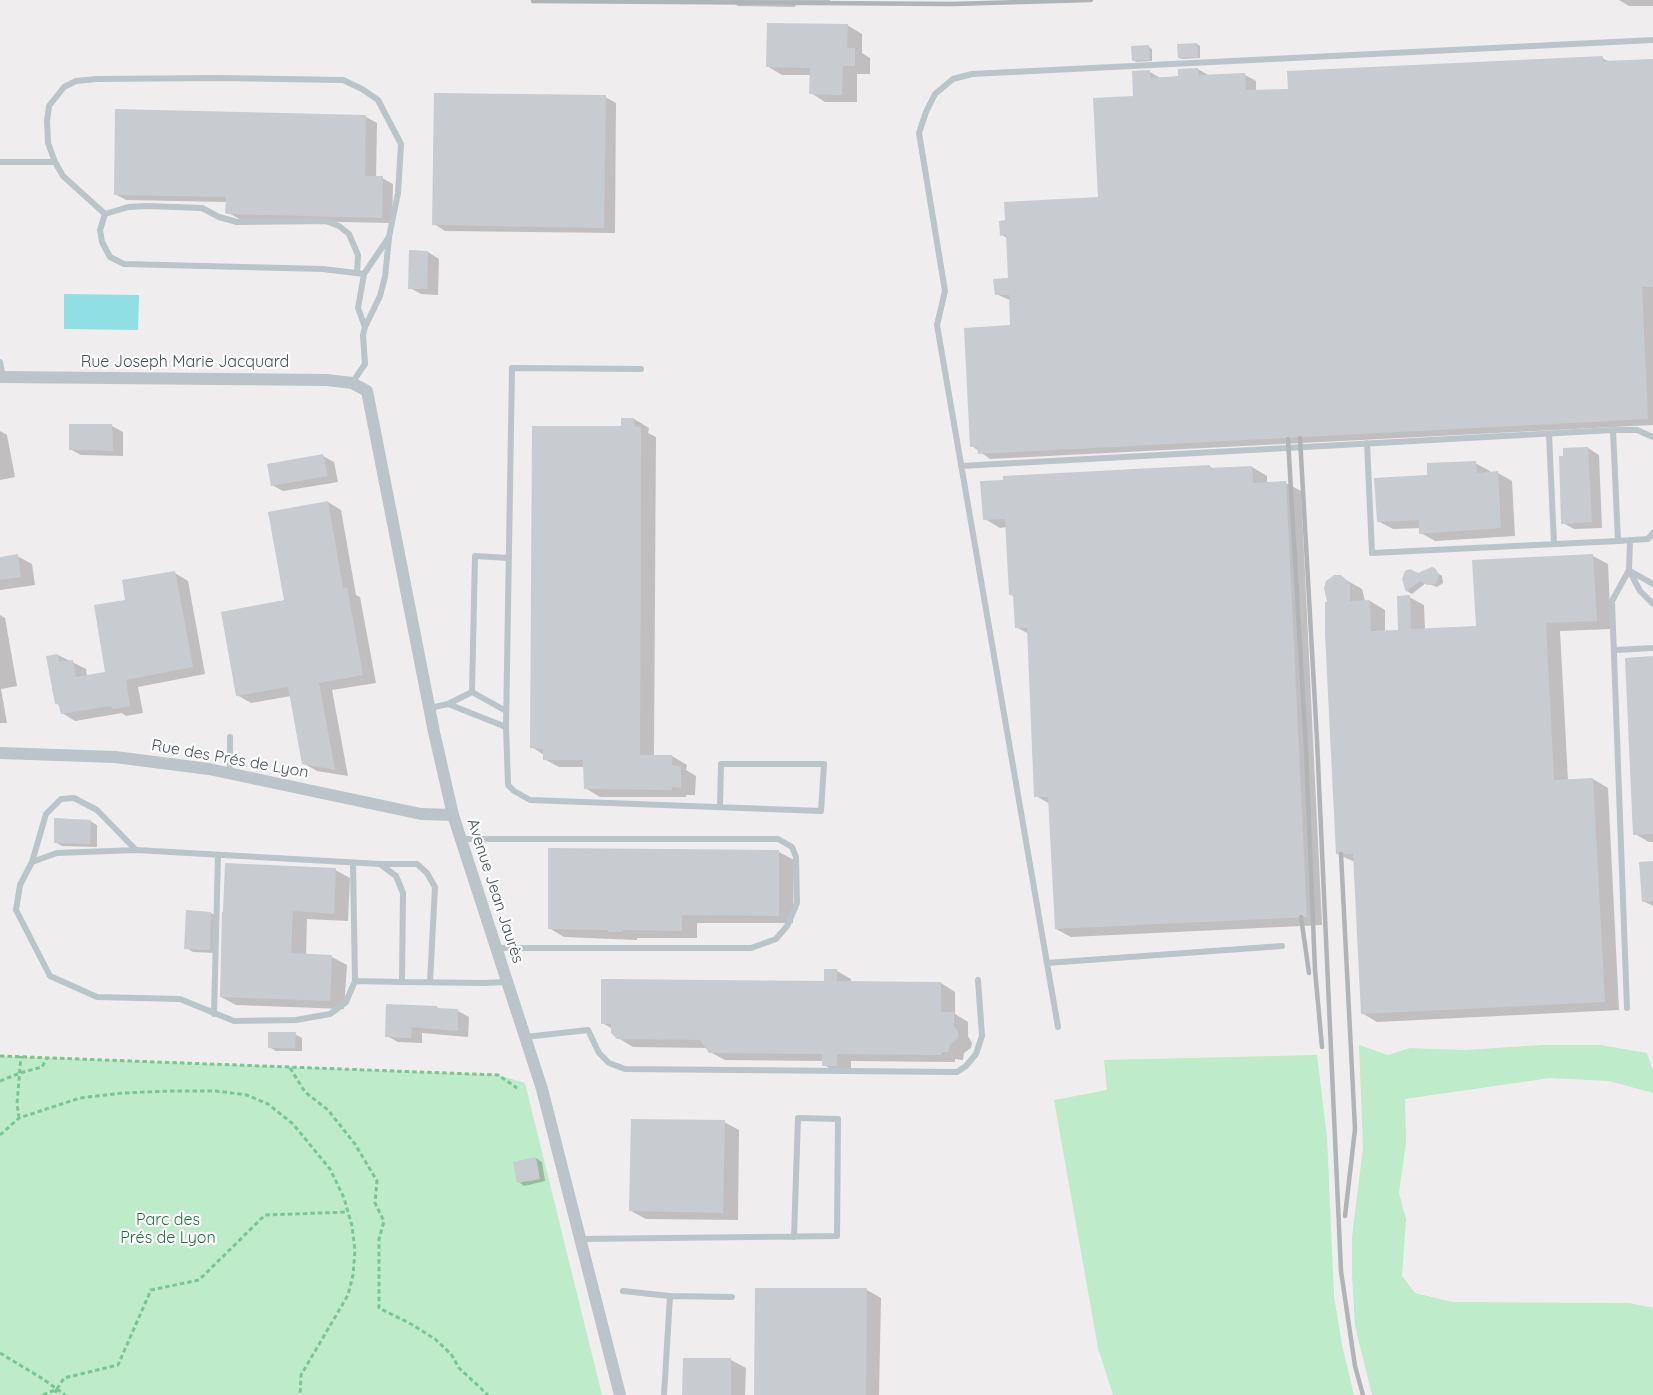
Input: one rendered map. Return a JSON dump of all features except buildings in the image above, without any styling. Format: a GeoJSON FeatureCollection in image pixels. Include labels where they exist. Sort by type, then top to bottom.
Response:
{"type":"FeatureCollection","features":[{"type":"Feature","properties":{"kind":"street","name":"Rue Joseph Marie Jacquard"},"geometry":{"type":"LineString","coordinates":[[2,377],[327,380],[352,383],[367,391]]}},
{"type":"Feature","properties":{"kind":"street","name":"Avenue Jean Jaurès"},"geometry":{"type":"LineString","coordinates":[[367,391],[453,815],[542,1089],[620,1395]]}},
{"type":"Feature","properties":{"kind":"street","name":"Rue des Prés de Lyon"},"geometry":{"type":"LineString","coordinates":[[0,753],[115,757],[230,774],[421,814],[453,815]]}},
{"type":"Feature","properties":{"kind":"lane"},"geometry":{"type":"LineString","coordinates":[[1058,1027],[937,325],[945,291],[919,133],[935,94],[953,79],[972,74],[1653,40]]}},
{"type":"Feature","properties":{"kind":"lane"},"geometry":{"type":"LineString","coordinates":[[105,214],[63,176],[54,162],[48,143],[46,122],[49,106],[64,87],[76,81],[207,78],[343,80],[362,89],[378,100],[401,144],[398,193],[389,237],[385,277],[380,296],[363,335],[364,364],[352,383]]}},
{"type":"Feature","properties":{"kind":"lane"},"geometry":{"type":"LineString","coordinates":[[0,162],[54,162]]}},
{"type":"Feature","properties":{"kind":"lane"},"geometry":{"type":"LineString","coordinates":[[105,214],[128,207],[202,208],[219,217],[237,222],[326,221],[339,226],[349,234],[358,255],[360,273],[358,308],[365,327]]}},
{"type":"Feature","properties":{"kind":"lane"},"geometry":{"type":"LineString","coordinates":[[105,214],[100,230],[102,242],[110,256],[124,264],[323,269],[360,273]]}},
{"type":"Feature","properties":{"kind":"lane"},"geometry":{"type":"LineString","coordinates":[[360,273],[389,237]]}},
{"type":"Feature","properties":{"kind":"lane"},"geometry":{"type":"LineString","coordinates":[[0,362],[2,377]]}},
{"type":"Feature","properties":{"kind":"lane"},"geometry":{"type":"LineString","coordinates":[[641,369],[512,368],[506,711],[508,785],[530,800],[821,811],[824,764],[721,764],[720,807]]}},
{"type":"Feature","properties":{"kind":"lane"},"geometry":{"type":"LineString","coordinates":[[961,466],[1613,430],[1637,430],[1653,437]]}},
{"type":"Feature","properties":{"kind":"lane"},"geometry":{"type":"LineString","coordinates":[[1613,430],[1618,541]]}},
{"type":"Feature","properties":{"kind":"lane"},"geometry":{"type":"LineString","coordinates":[[1549,434],[1554,544]]}},
{"type":"Feature","properties":{"kind":"lane"},"geometry":{"type":"LineString","coordinates":[[1366,444],[1372,553],[1648,539],[1653,533]]}},
{"type":"Feature","properties":{"kind":"lane"},"geometry":{"type":"LineString","coordinates":[[1627,1008],[1612,601],[1629,570],[1630,540]]}},
{"type":"Feature","properties":{"kind":"lane"},"geometry":{"type":"LineString","coordinates":[[472,692],[475,556],[508,558]]}},
{"type":"Feature","properties":{"kind":"lane"},"geometry":{"type":"LineString","coordinates":[[1629,570],[1653,584]]}},
{"type":"Feature","properties":{"kind":"lane"},"geometry":{"type":"LineString","coordinates":[[1629,570],[1640,591],[1653,604]]}},
{"type":"Feature","properties":{"kind":"lane"},"geometry":{"type":"LineString","coordinates":[[1615,650],[1653,648]]}},
{"type":"Feature","properties":{"kind":"lane"},"geometry":{"type":"LineString","coordinates":[[430,708],[448,704],[472,692]]}},
{"type":"Feature","properties":{"kind":"lane"},"geometry":{"type":"LineString","coordinates":[[472,692],[506,711]]}},
{"type":"Feature","properties":{"kind":"lane"},"geometry":{"type":"LineString","coordinates":[[448,704],[506,727]]}},
{"type":"Feature","properties":{"kind":"lane"},"geometry":{"type":"LineString","coordinates":[[230,737],[230,774]]}},
{"type":"Feature","properties":{"kind":"lane"},"geometry":{"type":"LineString","coordinates":[[136,850],[97,810],[74,798],[61,799],[46,814],[32,862],[20,885],[16,910],[50,976],[98,997],[180,999],[234,1021],[296,1020],[330,1014],[346,1002],[356,981],[353,863]]}},
{"type":"Feature","properties":{"kind":"lane"},"geometry":{"type":"LineString","coordinates":[[460,838],[778,839],[792,847],[796,857],[797,903],[787,926],[776,939],[751,948],[730,950],[496,948]]}},
{"type":"Feature","properties":{"kind":"lane"},"geometry":{"type":"LineString","coordinates":[[32,862],[57,853],[136,850],[353,863],[417,864],[427,873],[435,887],[430,982]]}},
{"type":"Feature","properties":{"kind":"lane"},"geometry":{"type":"LineString","coordinates":[[214,1014],[218,855]]}},
{"type":"Feature","properties":{"kind":"lane"},"geometry":{"type":"LineString","coordinates":[[380,864],[396,876],[403,894],[402,982]]}},
{"type":"Feature","properties":{"kind":"lane"},"geometry":{"type":"LineString","coordinates":[[1047,963],[1282,946]]}},
{"type":"Feature","properties":{"kind":"lane"},"geometry":{"type":"LineString","coordinates":[[525,1037],[588,1030],[599,1053],[609,1063],[625,1069],[957,1072],[966,1066],[976,1054],[982,1036],[978,980]]}},
{"type":"Feature","properties":{"kind":"lane"},"geometry":{"type":"LineString","coordinates":[[356,981],[507,982]]}},
{"type":"Feature","properties":{"kind":"lane"},"geometry":{"type":"LineString","coordinates":[[580,1239],[794,1237],[837,1236],[838,1119],[798,1118],[794,1237]]}},
{"type":"Feature","properties":{"kind":"lane"},"geometry":{"type":"LineString","coordinates":[[624,1291],[670,1296],[732,1297]]}},
{"type":"Feature","properties":{"kind":"lane"},"geometry":{"type":"LineString","coordinates":[[664,1395],[670,1296]]}},
{"type":"Feature","properties":{"kind":"path"},"geometry":{"type":"LineString","coordinates":[[0,1056],[498,1075],[518,1088]]}},
{"type":"Feature","properties":{"kind":"path"},"geometry":{"type":"LineString","coordinates":[[19,1119],[17,1104],[21,1056]]}},
{"type":"Feature","properties":{"kind":"path"},"geometry":{"type":"LineString","coordinates":[[0,1081],[42,1067],[47,1058]]}},
{"type":"Feature","properties":{"kind":"path"},"geometry":{"type":"LineString","coordinates":[[290,1067],[305,1092],[328,1110],[355,1143],[377,1181],[375,1203],[384,1221],[379,1239],[379,1308],[411,1324],[435,1340],[451,1354],[459,1368],[488,1395]]}},
{"type":"Feature","properties":{"kind":"path"},"geometry":{"type":"LineString","coordinates":[[0,1135],[19,1119],[80,1098],[123,1093],[216,1091],[247,1095],[268,1104],[293,1124],[330,1169],[344,1198],[355,1251],[354,1275],[348,1295],[311,1354],[301,1375],[300,1395]]}},
{"type":"Feature","properties":{"kind":"path"},"geometry":{"type":"LineString","coordinates":[[54,1395],[64,1378],[118,1365],[151,1290],[199,1280],[265,1215],[348,1212]]}},
{"type":"Feature","properties":{"kind":"path"},"geometry":{"type":"LineString","coordinates":[[0,1353],[65,1395]]}},
{"type":"Feature","properties":{"kind":"path"},"geometry":{"type":"LineString","coordinates":[[43,1395],[57,1389]]}},
{"type":"Feature","properties":{"kind":"green space"},"geometry":{"type":"Polygon","coordinates":[[[1359,1045],[1388,1055],[1410,1048],[1465,1050],[1542,1045],[1601,1045],[1647,1053],[1653,1071],[1653,1093],[1609,1081],[1550,1078],[1405,1099],[1406,1143],[1399,1193],[1406,1219],[1402,1276],[1415,1293],[1452,1302],[1629,1303],[1653,1308],[1653,1395],[1372,1395],[1355,1326],[1352,1275],[1352,1237],[1363,1148],[1359,1045]]]}},
{"type":"Feature","properties":{"kind":"green space"},"geometry":{"type":"Polygon","coordinates":[[[1317,1055],[1327,1137],[1334,1296],[1342,1345],[1354,1395],[1113,1395],[1098,1348],[1054,1100],[1107,1090],[1104,1060],[1317,1055]]]}},
{"type":"Feature","properties":{"kind":"green space","name":"Parc des Prés de Lyon"},"geometry":{"type":"Polygon","coordinates":[[[0,1056],[498,1075],[525,1083],[602,1395],[0,1395],[0,1056]]]}},
{"type":"Feature","properties":{"kind":"water"},"geometry":{"type":"Polygon","coordinates":[[[64,294],[139,295],[138,330],[64,329],[64,294]]]}},
{"type":"Feature","properties":{"kind":"railway"},"geometry":{"type":"LineString","coordinates":[[533,1],[952,4],[1091,0]]}},
{"type":"Feature","properties":{"kind":"railway"},"geometry":{"type":"LineString","coordinates":[[1300,438],[1317,740],[1341,1271],[1355,1366],[1363,1395]]}},
{"type":"Feature","properties":{"kind":"railway"},"geometry":{"type":"LineString","coordinates":[[1288,439],[1306,750],[1315,970],[1322,1047]]}},
{"type":"Feature","properties":{"kind":"railway"},"geometry":{"type":"LineString","coordinates":[[1341,854],[1355,1129],[1345,1216]]}},
{"type":"Feature","properties":{"kind":"railway"},"geometry":{"type":"LineString","coordinates":[[1301,917],[1309,973]]}}]}
